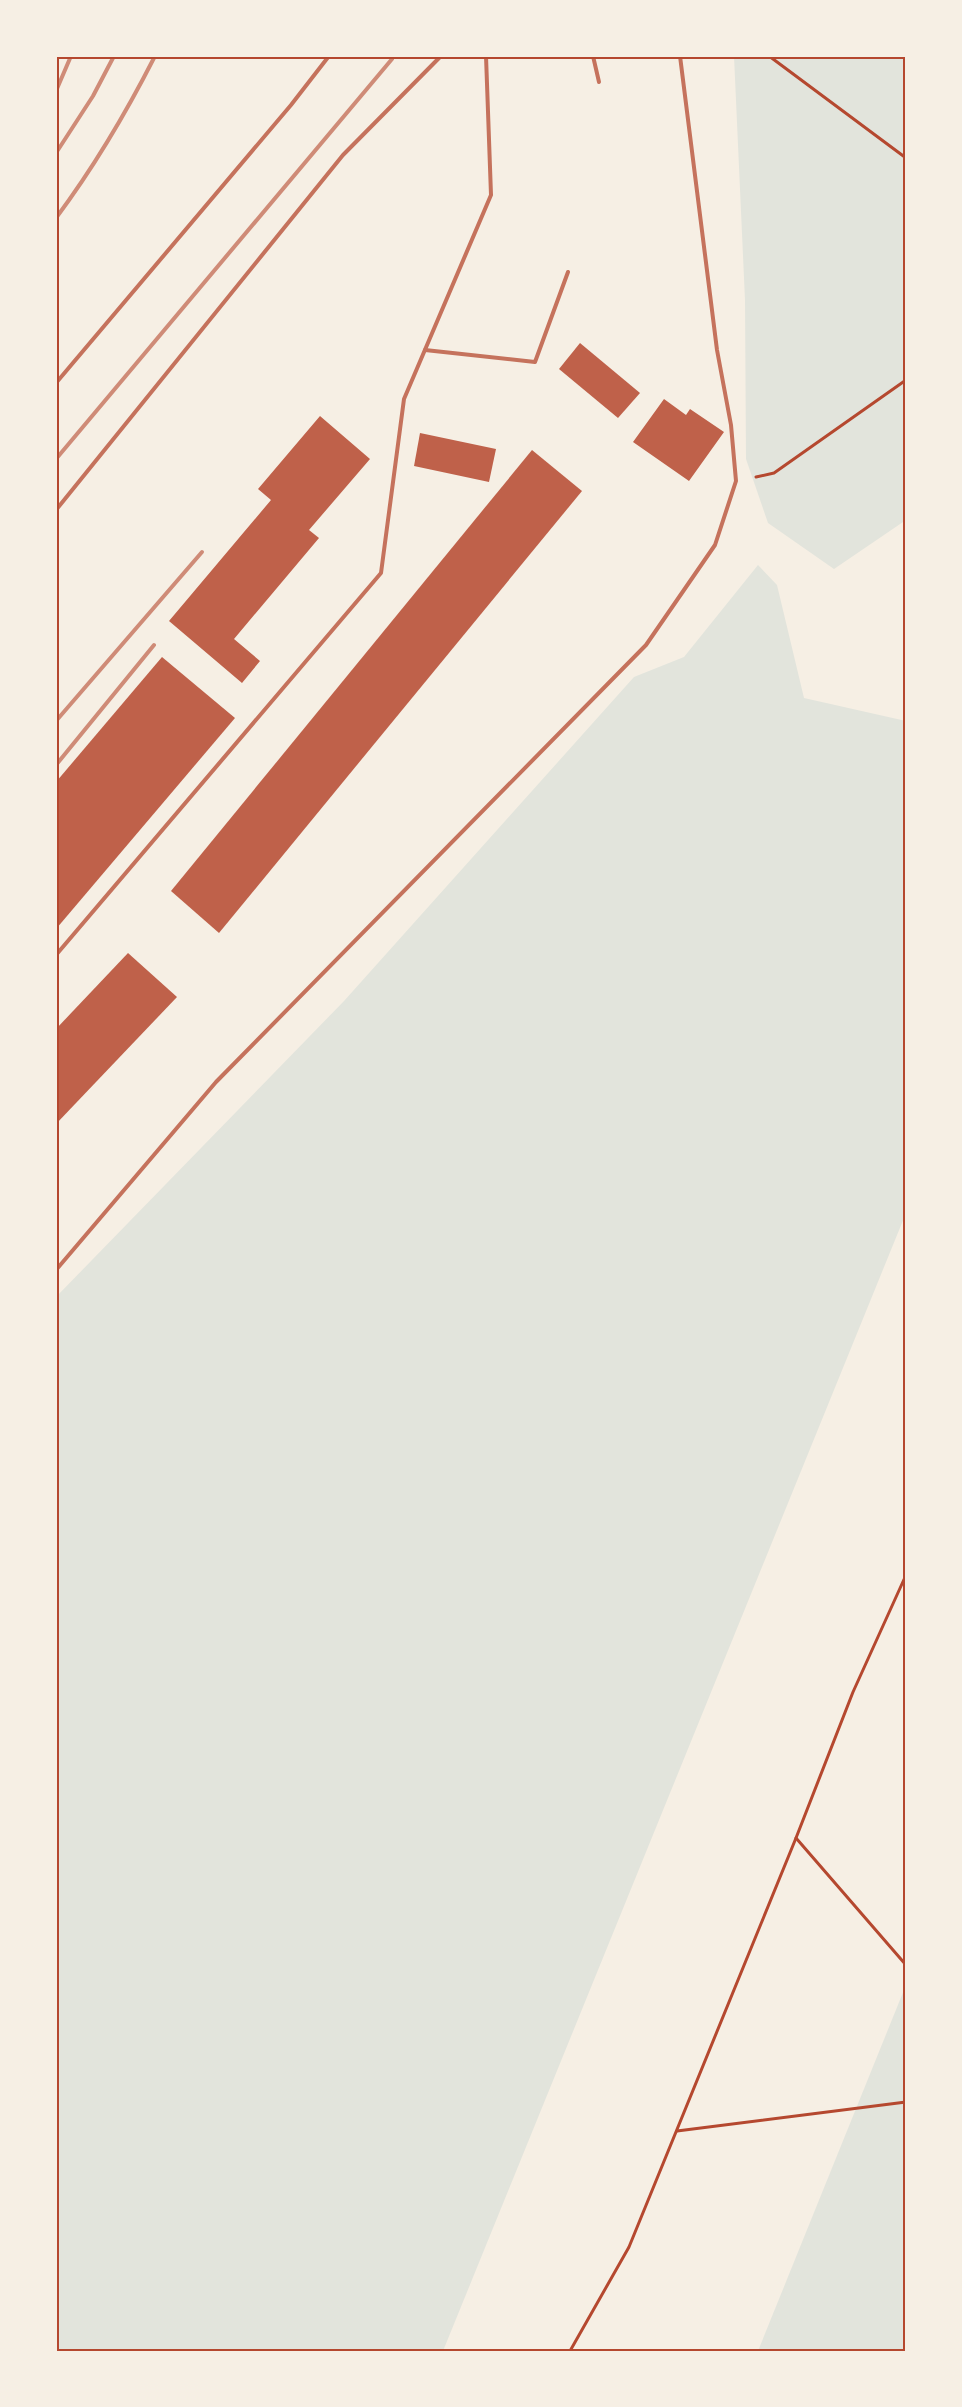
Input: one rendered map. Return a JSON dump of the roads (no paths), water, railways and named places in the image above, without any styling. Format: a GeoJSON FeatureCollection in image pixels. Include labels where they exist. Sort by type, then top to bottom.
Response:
{"type":"FeatureCollection","features":[{"type":"Feature","properties":{"kind":"lane"},"geometry":{"type":"LineString","coordinates":[[56,383],[285,113],[329,56]]}},
{"type":"Feature","properties":{"kind":"lane"},"geometry":{"type":"LineString","coordinates":[[56,510],[344,155],[441,56]]}},
{"type":"Feature","properties":{"kind":"lane"},"geometry":{"type":"LineString","coordinates":[[56,955],[382,573],[404,399],[491,195],[486,56]]}},
{"type":"Feature","properties":{"kind":"lane"},"geometry":{"type":"LineString","coordinates":[[593,56],[599,82]]}},
{"type":"Feature","properties":{"kind":"lane"},"geometry":{"type":"LineString","coordinates":[[56,1270],[216,1082],[646,645],[715,544],[736,481],[731,425],[717,350],[680,56]]}},
{"type":"Feature","properties":{"kind":"lane"},"geometry":{"type":"LineString","coordinates":[[425,350],[535,362],[568,272]]}},
{"type":"Feature","properties":{"kind":"railway"},"geometry":{"type":"LineString","coordinates":[[56,91],[71,56]]}},
{"type":"Feature","properties":{"kind":"railway"},"geometry":{"type":"LineString","coordinates":[[56,153],[93,96],[114,56]]}},
{"type":"Feature","properties":{"kind":"railway"},"geometry":{"type":"LineString","coordinates":[[56,218],[109,139],[155,56]]}},
{"type":"Feature","properties":{"kind":"railway"},"geometry":{"type":"LineString","coordinates":[[56,459],[392,59]]}},
{"type":"Feature","properties":{"kind":"railway"},"geometry":{"type":"LineString","coordinates":[[56,721],[202,552]]}},
{"type":"Feature","properties":{"kind":"railway"},"geometry":{"type":"LineString","coordinates":[[56,765],[154,645]]}}]}
